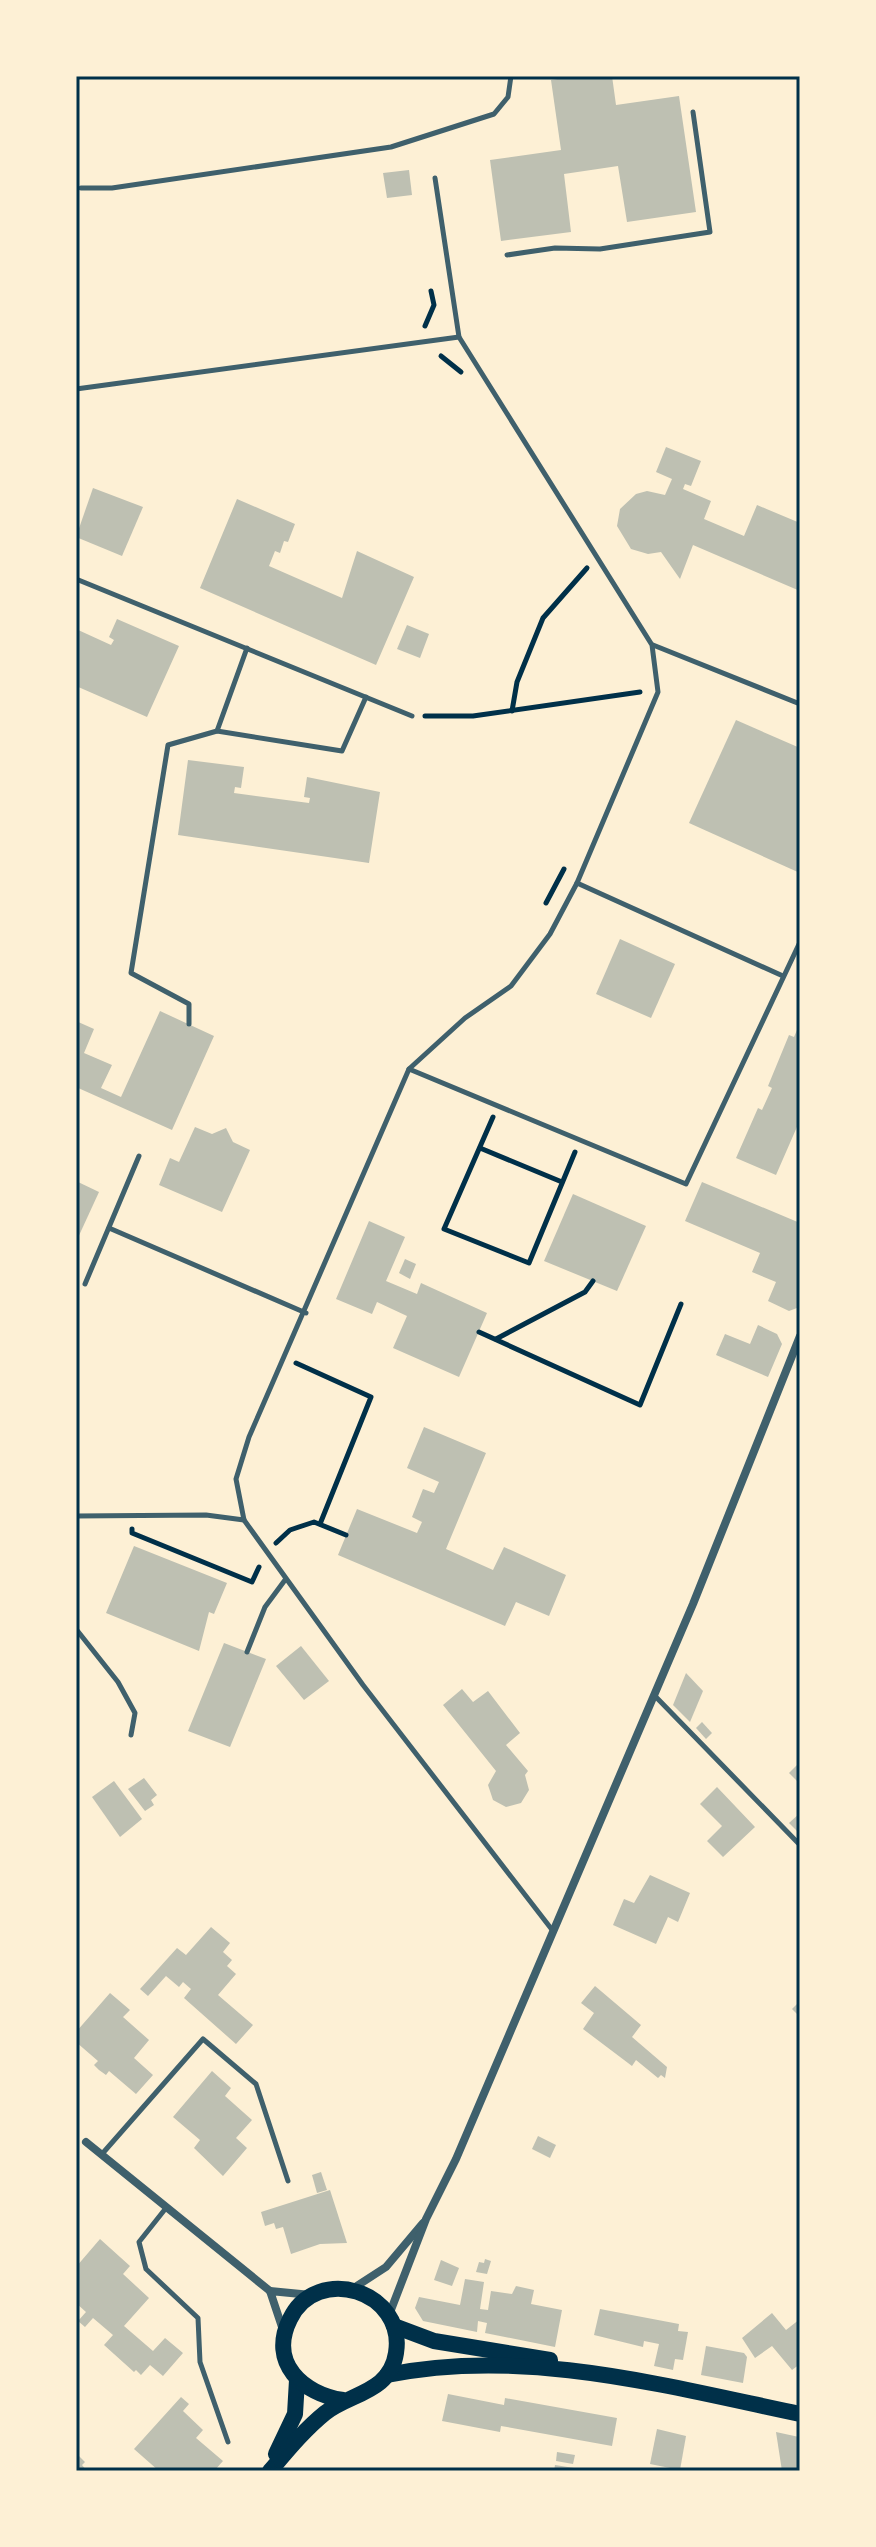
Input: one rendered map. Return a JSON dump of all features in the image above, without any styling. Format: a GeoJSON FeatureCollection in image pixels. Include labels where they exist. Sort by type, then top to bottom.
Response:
{"type":"FeatureCollection","features":[{"type":"Feature","properties":{"kind":"main road"},"geometry":{"type":"LineString","coordinates":[[268,2471],[295,2414],[297,2380],[284,2352],[291,2316],[312,2295],[339,2287],[363,2292],[392,2321],[434,2341],[571,2363],[622,2377],[800,2414]]}},
{"type":"Feature","properties":{"kind":"main road"},"geometry":{"type":"LineString","coordinates":[[268,2471],[311,2426],[343,2400],[373,2390],[387,2375],[396,2353],[392,2321]]}},
{"type":"Feature","properties":{"kind":"main road"},"geometry":{"type":"LineString","coordinates":[[387,2375],[434,2366],[486,2364],[622,2377]]}},
{"type":"Feature","properties":{"kind":"main road"},"geometry":{"type":"LineString","coordinates":[[297,2380],[320,2396],[343,2400]]}},
{"type":"Feature","properties":{"kind":"street"},"geometry":{"type":"LineString","coordinates":[[392,2321],[426,2219],[456,2159],[554,1932],[800,1336]]}},
{"type":"Feature","properties":{"kind":"street"},"geometry":{"type":"LineString","coordinates":[[86,2142],[270,2291],[285,2337]]}},
{"type":"Feature","properties":{"kind":"street"},"geometry":{"type":"LineString","coordinates":[[350,2289],[367,2282],[386,2267],[426,2219]]}},
{"type":"Feature","properties":{"kind":"street"},"geometry":{"type":"LineString","coordinates":[[270,2291],[312,2295]]}},
{"type":"Feature","properties":{"kind":"lane"},"geometry":{"type":"LineString","coordinates":[[81,188],[112,188],[391,147],[494,114],[508,97],[511,76]]}},
{"type":"Feature","properties":{"kind":"lane"},"geometry":{"type":"LineString","coordinates":[[507,255],[555,248],[600,249],[710,232],[693,112]]}},
{"type":"Feature","properties":{"kind":"lane"},"geometry":{"type":"LineString","coordinates":[[435,178],[459,337],[652,645],[658,692],[577,883],[550,934],[511,986],[465,1018],[409,1069],[306,1313],[249,1437],[236,1479],[244,1520],[285,1580],[475,1834],[554,1932]]}},
{"type":"Feature","properties":{"kind":"lane"},"geometry":{"type":"LineString","coordinates":[[76,389],[459,337]]}},
{"type":"Feature","properties":{"kind":"lane"},"geometry":{"type":"LineString","coordinates":[[76,579],[412,716]]}},
{"type":"Feature","properties":{"kind":"lane"},"geometry":{"type":"LineString","coordinates":[[652,645],[800,704]]}},
{"type":"Feature","properties":{"kind":"lane"},"geometry":{"type":"LineString","coordinates":[[217,731],[247,648]]}},
{"type":"Feature","properties":{"kind":"lane"},"geometry":{"type":"LineString","coordinates":[[189,1024],[189,1004],[131,973],[168,745],[217,731],[342,751],[366,697]]}},
{"type":"Feature","properties":{"kind":"lane"},"geometry":{"type":"LineString","coordinates":[[577,883],[783,976]]}},
{"type":"Feature","properties":{"kind":"lane"},"geometry":{"type":"LineString","coordinates":[[409,1069],[686,1184],[800,942]]}},
{"type":"Feature","properties":{"kind":"lane"},"geometry":{"type":"LineString","coordinates":[[85,1284],[139,1156]]}},
{"type":"Feature","properties":{"kind":"lane"},"geometry":{"type":"LineString","coordinates":[[109,1228],[306,1313]]}},
{"type":"Feature","properties":{"kind":"lane"},"geometry":{"type":"LineString","coordinates":[[76,1516],[206,1515],[244,1520]]}},
{"type":"Feature","properties":{"kind":"lane"},"geometry":{"type":"LineString","coordinates":[[247,1652],[265,1607],[285,1580]]}},
{"type":"Feature","properties":{"kind":"lane"},"geometry":{"type":"LineString","coordinates":[[76,1629],[118,1682],[135,1713],[131,1735]]}},
{"type":"Feature","properties":{"kind":"lane"},"geometry":{"type":"LineString","coordinates":[[654,1695],[800,1845]]}},
{"type":"Feature","properties":{"kind":"lane"},"geometry":{"type":"LineString","coordinates":[[102,2154],[203,2039],[256,2084],[288,2181]]}},
{"type":"Feature","properties":{"kind":"lane"},"geometry":{"type":"LineString","coordinates":[[166,2207],[139,2242],[146,2269],[198,2318],[200,2362],[228,2442]]}},
{"type":"Feature","properties":{"kind":"path"},"geometry":{"type":"LineString","coordinates":[[431,291],[434,305],[420,341],[421,350],[444,357],[467,376]]}},
{"type":"Feature","properties":{"kind":"path"},"geometry":{"type":"LineString","coordinates":[[582,557],[595,578]]}},
{"type":"Feature","properties":{"kind":"path"},"geometry":{"type":"LineString","coordinates":[[512,711],[517,682],[543,618],[588,567]]}},
{"type":"Feature","properties":{"kind":"path"},"geometry":{"type":"LineString","coordinates":[[638,702],[642,682]]}},
{"type":"Feature","properties":{"kind":"path"},"geometry":{"type":"LineString","coordinates":[[412,716],[473,716],[640,692]]}},
{"type":"Feature","properties":{"kind":"path"},"geometry":{"type":"LineString","coordinates":[[543,909],[564,868]]}},
{"type":"Feature","properties":{"kind":"path"},"geometry":{"type":"LineString","coordinates":[[498,1106],[444,1229],[529,1263],[580,1140]]}},
{"type":"Feature","properties":{"kind":"path"},"geometry":{"type":"LineString","coordinates":[[480,1148],[562,1182]]}},
{"type":"Feature","properties":{"kind":"path"},"geometry":{"type":"LineString","coordinates":[[495,1339],[585,1292],[593,1281]]}},
{"type":"Feature","properties":{"kind":"path"},"geometry":{"type":"LineString","coordinates":[[479,1332],[640,1405],[681,1304]]}},
{"type":"Feature","properties":{"kind":"path"},"geometry":{"type":"LineString","coordinates":[[285,1358],[371,1397],[320,1524]]}},
{"type":"Feature","properties":{"kind":"path"},"geometry":{"type":"LineString","coordinates":[[131,1516],[132,1533],[252,1582],[267,1553],[290,1530],[314,1522],[346,1535]]}},
{"type":"Feature","properties":{"kind":"building"},"geometry":{"type":"Polygon","coordinates":[[[612,76],[616,105],[679,96],[696,212],[627,222],[618,166],[564,174],[571,232],[501,241],[490,160],[561,150],[551,80],[612,76]]]}},
{"type":"Feature","properties":{"kind":"building"},"geometry":{"type":"Polygon","coordinates":[[[409,170],[412,195],[387,198],[383,173],[409,170]]]}},
{"type":"Feature","properties":{"kind":"building"},"geometry":{"type":"Polygon","coordinates":[[[666,447],[701,461],[691,486],[685,484],[683,489],[711,501],[704,519],[744,536],[757,505],[800,523],[800,591],[693,545],[680,579],[661,552],[648,554],[631,549],[617,526],[620,509],[636,494],[647,491],[665,495],[672,479],[656,472],[666,447]]]}},
{"type":"Feature","properties":{"kind":"building"},"geometry":{"type":"Polygon","coordinates":[[[93,488],[143,507],[122,556],[76,537],[93,488]]]}},
{"type":"Feature","properties":{"kind":"building"},"geometry":{"type":"Polygon","coordinates":[[[237,499],[295,524],[288,542],[284,541],[280,553],[275,551],[269,566],[342,598],[357,551],[414,577],[376,665],[200,588],[237,499]]]}},
{"type":"Feature","properties":{"kind":"building"},"geometry":{"type":"Polygon","coordinates":[[[117,619],[179,646],[147,717],[76,686],[76,629],[111,645],[114,640],[109,637],[117,619]]]}},
{"type":"Feature","properties":{"kind":"building"},"geometry":{"type":"Polygon","coordinates":[[[407,625],[429,634],[420,658],[397,649],[407,625]]]}},
{"type":"Feature","properties":{"kind":"building"},"geometry":{"type":"Polygon","coordinates":[[[736,720],[800,748],[800,873],[689,823],[736,720]]]}},
{"type":"Feature","properties":{"kind":"building"},"geometry":{"type":"Polygon","coordinates":[[[188,760],[244,767],[241,788],[235,787],[234,793],[309,803],[310,798],[304,797],[307,777],[380,792],[369,863],[178,835],[188,760]]]}},
{"type":"Feature","properties":{"kind":"building"},"geometry":{"type":"Polygon","coordinates":[[[620,939],[675,964],[651,1018],[596,994],[620,939]]]}},
{"type":"Feature","properties":{"kind":"building"},"geometry":{"type":"Polygon","coordinates":[[[160,1011],[214,1036],[172,1130],[76,1087],[76,1021],[94,1029],[84,1053],[112,1065],[101,1088],[121,1097],[160,1011]]]}},
{"type":"Feature","properties":{"kind":"building"},"geometry":{"type":"Polygon","coordinates":[[[800,1023],[800,1120],[776,1175],[736,1158],[758,1108],[762,1110],[772,1088],[768,1086],[789,1035],[794,1037],[800,1023]]]}},
{"type":"Feature","properties":{"kind":"building"},"geometry":{"type":"Polygon","coordinates":[[[195,1127],[212,1134],[226,1128],[233,1142],[250,1150],[222,1212],[159,1185],[170,1158],[179,1162],[195,1127]]]}},
{"type":"Feature","properties":{"kind":"building"},"geometry":{"type":"Polygon","coordinates":[[[76,1181],[99,1192],[76,1242],[76,1181]]]}},
{"type":"Feature","properties":{"kind":"building"},"geometry":{"type":"Polygon","coordinates":[[[702,1182],[800,1223],[797,1308],[789,1311],[768,1301],[776,1282],[752,1272],[760,1253],[685,1221],[702,1182]]]}},
{"type":"Feature","properties":{"kind":"building"},"geometry":{"type":"Polygon","coordinates":[[[573,1194],[646,1226],[617,1291],[544,1261],[573,1194]]]}},
{"type":"Feature","properties":{"kind":"building"},"geometry":{"type":"Polygon","coordinates":[[[369,1221],[405,1237],[386,1281],[417,1294],[421,1283],[487,1313],[459,1377],[393,1348],[407,1316],[377,1302],[372,1314],[336,1299],[369,1221]]]}},
{"type":"Feature","properties":{"kind":"building"},"geometry":{"type":"Polygon","coordinates":[[[405,1259],[416,1264],[410,1279],[399,1273],[405,1259]]]}},
{"type":"Feature","properties":{"kind":"building"},"geometry":{"type":"Polygon","coordinates":[[[758,1325],[777,1334],[782,1344],[768,1377],[716,1355],[725,1334],[750,1344],[758,1325]]]}},
{"type":"Feature","properties":{"kind":"building"},"geometry":{"type":"Polygon","coordinates":[[[424,1427],[486,1453],[446,1549],[493,1570],[504,1547],[566,1575],[549,1616],[516,1602],[505,1626],[338,1555],[357,1509],[417,1533],[422,1522],[412,1517],[423,1489],[434,1493],[439,1482],[407,1468],[424,1427]]]}},
{"type":"Feature","properties":{"kind":"building"},"geometry":{"type":"Polygon","coordinates":[[[134,1546],[227,1583],[214,1614],[209,1612],[199,1651],[106,1613],[134,1546]]]}},
{"type":"Feature","properties":{"kind":"building"},"geometry":{"type":"Polygon","coordinates":[[[224,1643],[266,1659],[230,1747],[188,1731],[224,1643]]]}},
{"type":"Feature","properties":{"kind":"building"},"geometry":{"type":"Polygon","coordinates":[[[301,1646],[329,1681],[304,1700],[276,1666],[301,1646]]]}},
{"type":"Feature","properties":{"kind":"building"},"geometry":{"type":"Polygon","coordinates":[[[686,1673],[703,1691],[690,1722],[673,1705],[686,1673]]]}},
{"type":"Feature","properties":{"kind":"building"},"geometry":{"type":"Polygon","coordinates":[[[462,1689],[473,1702],[488,1691],[520,1733],[506,1745],[528,1771],[525,1775],[529,1790],[521,1803],[506,1807],[493,1800],[488,1785],[496,1771],[443,1705],[462,1689]]]}},
{"type":"Feature","properties":{"kind":"building"},"geometry":{"type":"Polygon","coordinates":[[[702,1722],[712,1733],[706,1739],[696,1728],[702,1722]]]}},
{"type":"Feature","properties":{"kind":"building"},"geometry":{"type":"Polygon","coordinates":[[[797,1765],[800,1768],[800,1784],[789,1773],[797,1765]]]}},
{"type":"Feature","properties":{"kind":"building"},"geometry":{"type":"Polygon","coordinates":[[[144,1778],[157,1795],[151,1800],[154,1805],[145,1811],[128,1789],[144,1778]]]}},
{"type":"Feature","properties":{"kind":"building"},"geometry":{"type":"Polygon","coordinates":[[[114,1781],[142,1819],[120,1837],[92,1797],[114,1781]]]}},
{"type":"Feature","properties":{"kind":"building"},"geometry":{"type":"Polygon","coordinates":[[[717,1787],[755,1827],[723,1857],[707,1841],[722,1826],[700,1804],[717,1787]]]}},
{"type":"Feature","properties":{"kind":"building"},"geometry":{"type":"Polygon","coordinates":[[[800,1813],[800,1834],[789,1823],[800,1813]]]}},
{"type":"Feature","properties":{"kind":"building"},"geometry":{"type":"Polygon","coordinates":[[[650,1875],[690,1893],[678,1922],[668,1917],[656,1944],[613,1925],[624,1899],[634,1903],[650,1875]]]}},
{"type":"Feature","properties":{"kind":"building"},"geometry":{"type":"Polygon","coordinates":[[[211,1927],[230,1943],[223,1952],[232,1960],[227,1966],[236,1974],[218,1995],[253,2025],[236,2044],[184,1998],[191,1989],[183,1982],[179,1987],[166,1976],[148,1996],[140,1989],[177,1948],[186,1955],[211,1927]]]}},
{"type":"Feature","properties":{"kind":"building"},"geometry":{"type":"Polygon","coordinates":[[[595,1986],[641,2025],[632,2037],[667,2067],[665,2078],[661,2075],[658,2078],[636,2060],[632,2066],[583,2029],[594,2013],[581,2003],[595,1986]]]}},
{"type":"Feature","properties":{"kind":"building"},"geometry":{"type":"Polygon","coordinates":[[[110,1993],[130,2010],[123,2017],[149,2040],[134,2058],[153,2075],[136,2094],[109,2071],[106,2075],[99,2070],[94,2065],[98,2061],[76,2042],[76,2032],[110,1993]]]}},
{"type":"Feature","properties":{"kind":"building"},"geometry":{"type":"Polygon","coordinates":[[[800,2001],[800,2017],[792,2009],[800,2001]]]}},
{"type":"Feature","properties":{"kind":"building"},"geometry":{"type":"Polygon","coordinates":[[[212,2071],[231,2088],[225,2096],[252,2120],[236,2138],[247,2148],[223,2176],[194,2148],[200,2140],[173,2117],[212,2071]]]}},
{"type":"Feature","properties":{"kind":"building"},"geometry":{"type":"Polygon","coordinates":[[[538,2136],[556,2145],[550,2158],[532,2149],[538,2136]]]}},
{"type":"Feature","properties":{"kind":"building"},"geometry":{"type":"Polygon","coordinates":[[[321,2172],[327,2190],[317,2193],[312,2175],[321,2172]]]}},
{"type":"Feature","properties":{"kind":"building"},"geometry":{"type":"Polygon","coordinates":[[[330,2190],[347,2243],[320,2244],[291,2254],[283,2227],[276,2229],[274,2223],[265,2226],[261,2212],[330,2190]]]}},
{"type":"Feature","properties":{"kind":"building"},"geometry":{"type":"Polygon","coordinates":[[[100,2239],[130,2266],[123,2274],[149,2298],[124,2326],[153,2351],[165,2338],[183,2353],[163,2376],[150,2365],[141,2375],[136,2370],[134,2372],[104,2345],[113,2335],[93,2318],[85,2327],[78,2321],[86,2312],[76,2303],[76,2267],[100,2239]]]}},
{"type":"Feature","properties":{"kind":"building"},"geometry":{"type":"Polygon","coordinates":[[[485,2259],[491,2261],[487,2274],[476,2272],[479,2262],[484,2263],[485,2259]]]}},
{"type":"Feature","properties":{"kind":"building"},"geometry":{"type":"Polygon","coordinates":[[[441,2260],[459,2268],[452,2286],[434,2280],[441,2260]]]}},
{"type":"Feature","properties":{"kind":"building"},"geometry":{"type":"Polygon","coordinates":[[[465,2279],[484,2282],[480,2309],[488,2310],[491,2291],[512,2294],[516,2286],[534,2290],[531,2304],[562,2310],[555,2347],[485,2333],[487,2323],[478,2321],[477,2332],[423,2321],[415,2308],[419,2297],[460,2305],[465,2279]]]}},
{"type":"Feature","properties":{"kind":"building"},"geometry":{"type":"Polygon","coordinates":[[[600,2309],[679,2324],[678,2331],[688,2332],[683,2360],[675,2359],[673,2370],[654,2366],[659,2344],[644,2341],[643,2347],[594,2335],[600,2309]]]}},
{"type":"Feature","properties":{"kind":"building"},"geometry":{"type":"Polygon","coordinates":[[[772,2313],[786,2330],[800,2319],[800,2364],[792,2370],[772,2346],[755,2358],[742,2338],[772,2313]]]}},
{"type":"Feature","properties":{"kind":"building"},"geometry":{"type":"Polygon","coordinates":[[[706,2346],[744,2353],[747,2357],[743,2383],[701,2375],[706,2346]]]}},
{"type":"Feature","properties":{"kind":"building"},"geometry":{"type":"Polygon","coordinates":[[[448,2394],[504,2405],[505,2398],[617,2418],[612,2446],[501,2426],[500,2432],[442,2421],[448,2394]]]}},
{"type":"Feature","properties":{"kind":"building"},"geometry":{"type":"Polygon","coordinates":[[[181,2397],[189,2404],[183,2411],[203,2430],[196,2438],[223,2461],[214,2471],[159,2471],[134,2449],[181,2397]]]}},
{"type":"Feature","properties":{"kind":"building"},"geometry":{"type":"Polygon","coordinates":[[[657,2429],[686,2436],[680,2470],[650,2464],[657,2429]]]}},
{"type":"Feature","properties":{"kind":"building"},"geometry":{"type":"Polygon","coordinates":[[[776,2432],[799,2437],[800,2470],[782,2471],[776,2432]]]}},
{"type":"Feature","properties":{"kind":"building"},"geometry":{"type":"Polygon","coordinates":[[[557,2452],[575,2455],[573,2464],[556,2461],[557,2452]]]}},
{"type":"Feature","properties":{"kind":"building"},"geometry":{"type":"Polygon","coordinates":[[[76,2453],[85,2462],[82,2465],[87,2471],[76,2471],[76,2453]]]}},
{"type":"Feature","properties":{"kind":"building"},"geometry":{"type":"Polygon","coordinates":[[[555,2465],[574,2468],[573,2471],[554,2471],[555,2465]]]}}]}
